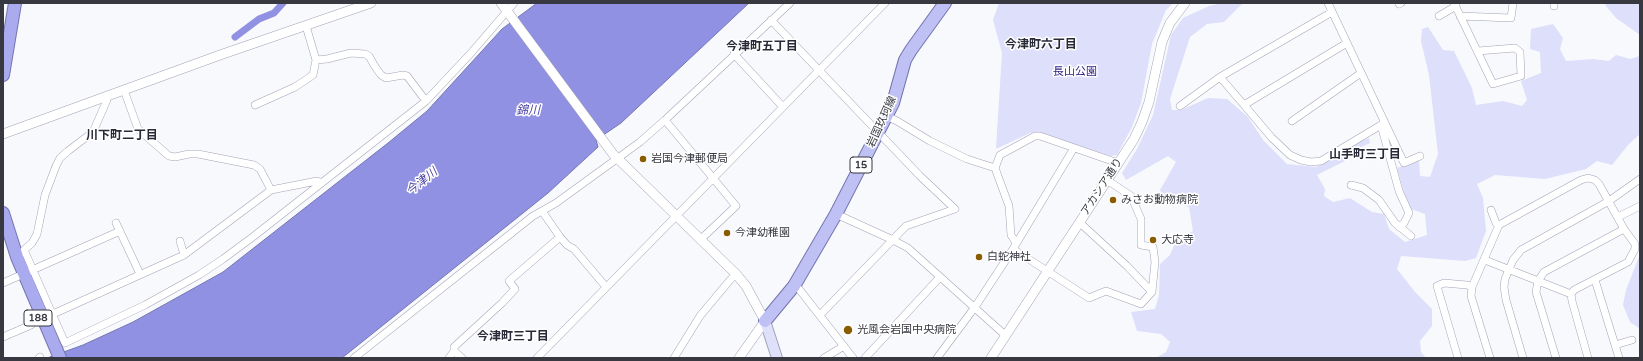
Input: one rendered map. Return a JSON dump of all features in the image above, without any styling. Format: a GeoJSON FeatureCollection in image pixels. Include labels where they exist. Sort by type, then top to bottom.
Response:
{"type":"FeatureCollection","features":[{"type":"Feature","properties":{"kind":"highway"},"geometry":{"type":"LineString","coordinates":[[3,75],[15,3]]}},
{"type":"Feature","properties":{"kind":"highway","name":"188"},"geometry":{"type":"LineString","coordinates":[[3,213],[21,254],[28,275],[50,355]]}},
{"type":"Feature","properties":{"kind":"main road","name":"岩国玖珂線"},"geometry":{"type":"LineString","coordinates":[[765,321],[794,286],[836,214],[892,103],[905,60],[910,50],[945,3]]}},
{"type":"Feature","properties":{"kind":"main road"},"geometry":{"type":"LineString","coordinates":[[765,321],[777,358]]}},
{"type":"Feature","properties":{"kind":"street"},"geometry":{"type":"LineString","coordinates":[[3,134],[106,96],[371,3]]}},
{"type":"Feature","properties":{"kind":"street"},"geometry":{"type":"LineString","coordinates":[[501,3],[607,147],[736,274],[746,286],[765,321],[739,358]]}},
{"type":"Feature","properties":{"kind":"street"},"geometry":{"type":"LineString","coordinates":[[28,275],[53,314],[66,343],[145,305],[199,275],[254,236],[320,182],[426,101],[509,13],[514,3]]}},
{"type":"Feature","properties":{"kind":"street"},"geometry":{"type":"LineString","coordinates":[[354,358],[533,216],[556,203],[618,159],[665,120],[790,3]]}},
{"type":"Feature","properties":{"kind":"street"},"geometry":{"type":"LineString","coordinates":[[537,358],[885,3]]}},
{"type":"Feature","properties":{"kind":"street","name":"アカシア通り"},"geometry":{"type":"LineString","coordinates":[[991,358],[1118,163],[1142,122],[1149,102],[1162,42],[1170,23],[1185,3]]}},
{"type":"Feature","properties":{"kind":"street"},"geometry":{"type":"LineString","coordinates":[[1328,3],[1383,123],[1404,163],[1420,156]]}},
{"type":"Feature","properties":{"kind":"street"},"geometry":{"type":"LineString","coordinates":[[1460,16],[1511,18],[1513,3]]}},
{"type":"Feature","properties":{"kind":"street"},"geometry":{"type":"LineString","coordinates":[[1439,16],[1455,5],[1493,84],[1521,76],[1520,52],[1515,48],[1478,51]]}},
{"type":"Feature","properties":{"kind":"street"},"geometry":{"type":"LineString","coordinates":[[1180,106],[1220,77],[1332,12]]}},
{"type":"Feature","properties":{"kind":"street"},"geometry":{"type":"LineString","coordinates":[[771,20],[920,176],[955,209],[906,226],[820,315]]}},
{"type":"Feature","properties":{"kind":"street"},"geometry":{"type":"LineString","coordinates":[[255,104],[295,87],[313,75],[316,60],[306,26]]}},
{"type":"Feature","properties":{"kind":"street"},"geometry":{"type":"LineString","coordinates":[[1244,105],[1347,43]]}},
{"type":"Feature","properties":{"kind":"street"},"geometry":{"type":"LineString","coordinates":[[316,60],[351,53],[365,54],[369,56],[378,70],[386,78],[403,75],[407,76],[426,101]]}},
{"type":"Feature","properties":{"kind":"street"},"geometry":{"type":"LineString","coordinates":[[734,54],[783,107]]}},
{"type":"Feature","properties":{"kind":"street"},"geometry":{"type":"LineString","coordinates":[[1292,121],[1361,73]]}},
{"type":"Feature","properties":{"kind":"street"},"geometry":{"type":"LineString","coordinates":[[1220,77],[1272,138],[1290,155],[1301,160],[1311,162],[1321,161],[1383,123]]}},
{"type":"Feature","properties":{"kind":"street"},"geometry":{"type":"LineString","coordinates":[[124,90],[138,129],[169,156],[175,157],[198,154],[254,165],[260,169],[271,190]]}},
{"type":"Feature","properties":{"kind":"street"},"geometry":{"type":"LineString","coordinates":[[21,254],[32,243],[36,234],[45,195],[60,158],[87,138],[92,132],[107,100],[106,96]]}},
{"type":"Feature","properties":{"kind":"street"},"geometry":{"type":"LineString","coordinates":[[886,116],[930,141],[967,159],[995,168]]}},
{"type":"Feature","properties":{"kind":"street"},"geometry":{"type":"LineString","coordinates":[[665,120],[712,179],[736,206],[700,240]]}},
{"type":"Feature","properties":{"kind":"street"},"geometry":{"type":"LineString","coordinates":[[1383,123],[1399,191],[1410,213],[1404,223],[1399,227]]}},
{"type":"Feature","properties":{"kind":"street"},"geometry":{"type":"LineString","coordinates":[[1107,180],[1131,196],[1141,219],[1141,245],[1153,247],[1155,262],[1152,292],[1141,304],[1106,291],[1089,298],[1014,246],[1011,235],[1009,206],[995,168],[1000,155],[1035,136],[1040,136],[1118,163]]}},
{"type":"Feature","properties":{"kind":"street"},"geometry":{"type":"LineString","coordinates":[[937,358],[975,307],[1074,148]]}},
{"type":"Feature","properties":{"kind":"street"},"geometry":{"type":"LineString","coordinates":[[1490,358],[1471,296],[1472,288],[1499,225],[1581,180],[1588,178],[1595,180],[1609,201],[1624,229],[1635,244],[1635,249],[1628,262],[1574,290],[1572,294],[1572,301],[1588,358]]}},
{"type":"Feature","properties":{"kind":"street"},"geometry":{"type":"LineString","coordinates":[[1523,358],[1506,300],[1504,287],[1508,270],[1513,260],[1521,250],[1609,201],[1640,179]]}},
{"type":"Feature","properties":{"kind":"street"},"geometry":{"type":"LineString","coordinates":[[53,314],[184,255],[271,190],[317,181],[320,182]]}},
{"type":"Feature","properties":{"kind":"street"},"geometry":{"type":"LineString","coordinates":[[1351,185],[1363,188],[1379,200],[1399,227],[1411,236]]}},
{"type":"Feature","properties":{"kind":"street"},"geometry":{"type":"LineString","coordinates":[[1618,217],[1640,206]]}},
{"type":"Feature","properties":{"kind":"street"},"geometry":{"type":"LineString","coordinates":[[1491,210],[1496,223],[1499,225]]}},
{"type":"Feature","properties":{"kind":"street"},"geometry":{"type":"LineString","coordinates":[[542,211],[560,237],[574,250],[606,287]]}},
{"type":"Feature","properties":{"kind":"street"},"geometry":{"type":"LineString","coordinates":[[836,214],[908,248],[1005,335]]}},
{"type":"Feature","properties":{"kind":"street"},"geometry":{"type":"LineString","coordinates":[[1079,222],[1127,266],[1152,292]]}},
{"type":"Feature","properties":{"kind":"street"},"geometry":{"type":"LineString","coordinates":[[116,223],[140,274]]}},
{"type":"Feature","properties":{"kind":"street"},"geometry":{"type":"LineString","coordinates":[[1556,358],[1536,292],[1538,281],[1544,272],[1624,229]]}},
{"type":"Feature","properties":{"kind":"street"},"geometry":{"type":"LineString","coordinates":[[3,283],[28,275],[120,231]]}},
{"type":"Feature","properties":{"kind":"street"},"geometry":{"type":"LineString","coordinates":[[450,358],[454,351],[454,347],[515,289],[510,281],[560,237]]}},
{"type":"Feature","properties":{"kind":"street"},"geometry":{"type":"LineString","coordinates":[[180,241],[184,255]]}},
{"type":"Feature","properties":{"kind":"street"},"geometry":{"type":"LineString","coordinates":[[1485,260],[1572,294]]}},
{"type":"Feature","properties":{"kind":"street"},"geometry":{"type":"LineString","coordinates":[[674,358],[700,316],[736,274]]}},
{"type":"Feature","properties":{"kind":"street"},"geometry":{"type":"LineString","coordinates":[[865,358],[940,277]]}},
{"type":"Feature","properties":{"kind":"street"},"geometry":{"type":"LineString","coordinates":[[1594,280],[1619,358]]}},
{"type":"Feature","properties":{"kind":"street"},"geometry":{"type":"LineString","coordinates":[[1458,358],[1437,286],[1444,283],[1467,285],[1472,288]]}},
{"type":"Feature","properties":{"kind":"street"},"geometry":{"type":"LineString","coordinates":[[794,286],[799,289],[853,358]]}},
{"type":"Feature","properties":{"kind":"street"},"geometry":{"type":"LineString","coordinates":[[3,337],[31,325]]}},
{"type":"Feature","properties":{"kind":"street"},"geometry":{"type":"LineString","coordinates":[[1615,345],[1632,340]]}},
{"type":"Feature","properties":{"kind":"street"},"geometry":{"type":"LineString","coordinates":[[824,358],[844,346]]}},
{"type":"Feature","properties":{"kind":"street"},"geometry":{"type":"LineString","coordinates":[[454,351],[462,358]]}},
{"type":"Feature","properties":{"kind":"green space","name":"長山公園"},"geometry":{"type":"Polygon","coordinates":[[[999,3],[1173,3],[1166,10],[1152,44],[1141,103],[1132,127],[1117,155],[1111,156],[1037,132],[1030,133],[996,148],[1002,53],[993,20],[999,3]]]}},
{"type":"Feature","properties":{"kind":"green space"},"geometry":{"type":"Polygon","coordinates":[[[1222,3],[1243,3],[1224,22],[1207,24],[1190,37],[1170,99],[1172,110],[1181,110],[1208,98],[1227,99],[1248,117],[1263,140],[1287,164],[1316,167],[1357,143],[1369,138],[1370,143],[1349,153],[1345,161],[1317,175],[1325,189],[1324,196],[1333,202],[1350,198],[1372,212],[1384,214],[1389,229],[1405,242],[1427,235],[1425,214],[1411,209],[1397,168],[1419,161],[1420,176],[1430,177],[1438,154],[1429,75],[1421,41],[1422,29],[1428,27],[1443,50],[1454,51],[1472,88],[1476,105],[1503,101],[1522,106],[1527,100],[1521,81],[1541,73],[1540,52],[1530,49],[1531,29],[1553,24],[1563,38],[1560,49],[1566,61],[1593,59],[1609,61],[1616,55],[1630,59],[1640,56],[1640,134],[1628,145],[1612,165],[1597,161],[1586,169],[1545,179],[1495,175],[1477,184],[1483,198],[1486,231],[1476,258],[1465,261],[1401,256],[1397,269],[1415,292],[1432,309],[1432,326],[1420,341],[1421,352],[1426,358],[1156,358],[1166,352],[1170,342],[1161,334],[1137,331],[1131,312],[1155,309],[1159,295],[1160,264],[1170,255],[1176,241],[1193,231],[1189,207],[1165,199],[1160,190],[1176,162],[1168,156],[1126,180],[1122,173],[1137,149],[1153,115],[1171,35],[1183,18],[1209,6],[1222,3]]]}},
{"type":"Feature","properties":{"kind":"green space"},"geometry":{"type":"Polygon","coordinates":[[[1607,3],[1640,3],[1640,35],[1616,18],[1605,5],[1607,3]]]}},
{"type":"Feature","properties":{"kind":"green space"},"geometry":{"type":"Polygon","coordinates":[[[1640,254],[1640,329],[1630,322],[1623,305],[1626,290],[1640,254]]]}},
{"type":"Feature","properties":{"kind":"water","name":"錦川"},"geometry":{"type":"Polygon","coordinates":[[[537,3],[749,3],[621,123],[596,140],[598,147],[548,193],[342,358],[47,358],[83,345],[133,322],[223,272],[427,111],[502,29],[537,3]]]}},
{"type":"Feature","properties":{"kind":"waterway"},"geometry":{"type":"LineString","coordinates":[[235,37],[259,19],[274,13],[283,3]]}},
{"type":"Feature","properties":{"kind":"place","name":"岩国今津郵便局"},"geometry":{"type":"Point","coordinates":[643,159]}},
{"type":"Feature","properties":{"kind":"place","name":"みさお動物病院"},"geometry":{"type":"Point","coordinates":[1113,200]}},
{"type":"Feature","properties":{"kind":"place","name":"今津幼稚園"},"geometry":{"type":"Point","coordinates":[727,233]}},
{"type":"Feature","properties":{"kind":"place","name":"大応寺"},"geometry":{"type":"Point","coordinates":[1153,240]}},
{"type":"Feature","properties":{"kind":"place","name":"白蛇神社"},"geometry":{"type":"Point","coordinates":[979,257]}},
{"type":"Feature","properties":{"kind":"place","name":"光風会岩国中央病院"},"geometry":{"type":"Point","coordinates":[848,330]}},
{"type":"Feature","properties":{"kind":"district","name":"今津町六丁目"},"geometry":{"type":"Point","coordinates":[1041,45]}},
{"type":"Feature","properties":{"kind":"district","name":"今津町五丁目"},"geometry":{"type":"Point","coordinates":[762,47]}},
{"type":"Feature","properties":{"kind":"district","name":"川下町二丁目"},"geometry":{"type":"Point","coordinates":[122,136]}},
{"type":"Feature","properties":{"kind":"district","name":"山手町三丁目"},"geometry":{"type":"Point","coordinates":[1365,155]}},
{"type":"Feature","properties":{"kind":"district","name":"今津町三丁目"},"geometry":{"type":"Point","coordinates":[513,337]}},
{"type":"Feature","properties":{"kind":"water label","name":"今津川"},"geometry":{"type":"Point","coordinates":[422,182]}}]}
